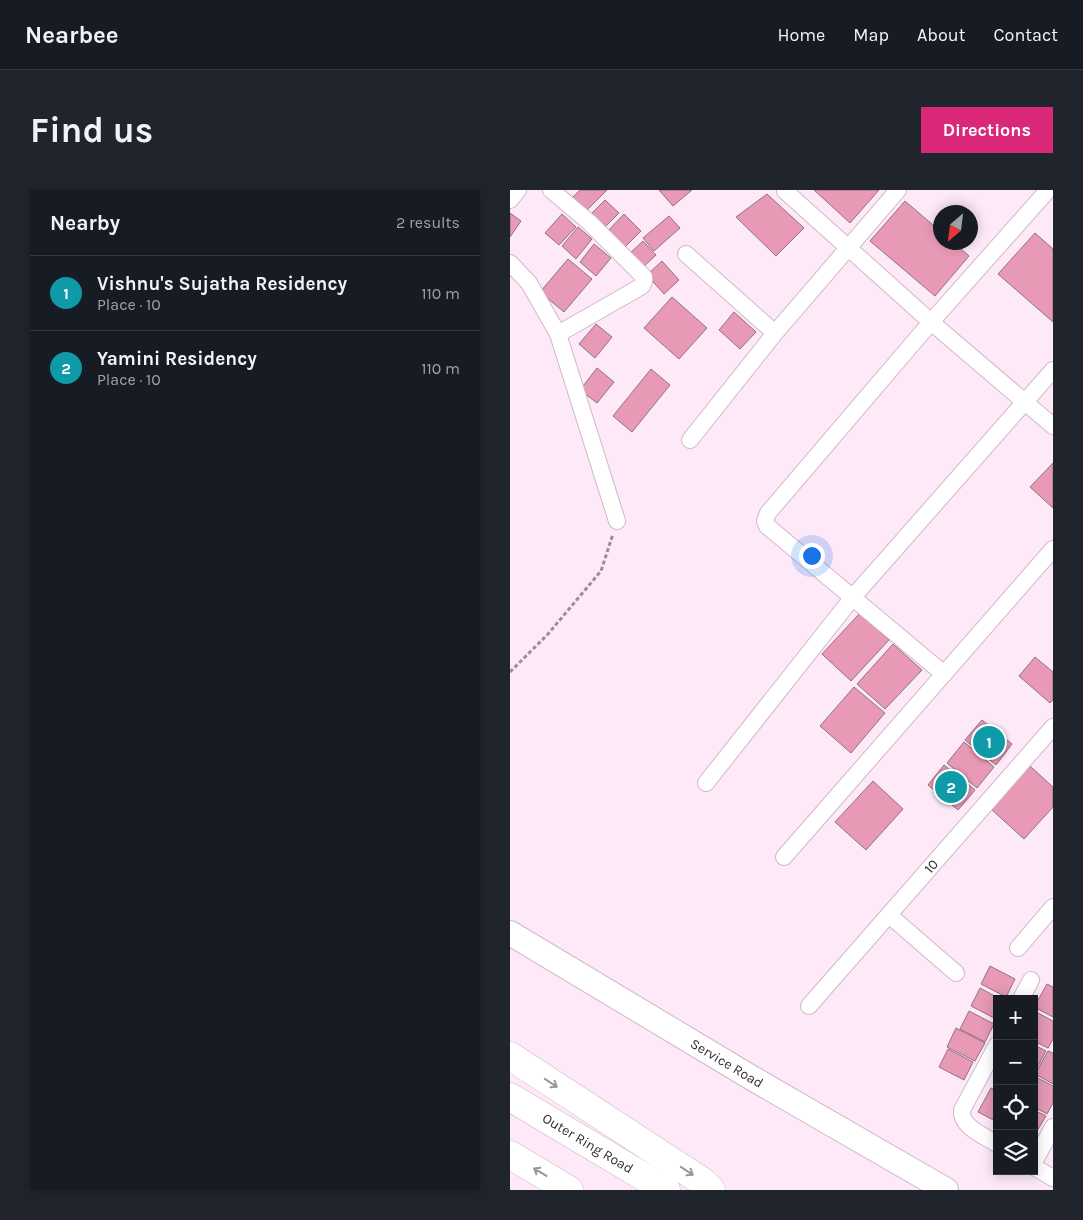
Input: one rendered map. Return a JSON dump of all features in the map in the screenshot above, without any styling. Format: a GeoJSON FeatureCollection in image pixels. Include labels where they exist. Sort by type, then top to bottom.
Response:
{"type":"FeatureCollection","features":[{"type":"Feature","properties":{"kind":"highway"},"geometry":{"type":"LineString","coordinates":[[510,1056],[703,1182],[710,1190]]}},
{"type":"Feature","properties":{"kind":"highway","name":"Outer Ring Road"},"geometry":{"type":"LineString","coordinates":[[510,1097],[666,1190]]}},
{"type":"Feature","properties":{"kind":"highway"},"geometry":{"type":"LineString","coordinates":[[510,1154],[569,1190]]}},
{"type":"Feature","properties":{"kind":"main road","name":"Service Road"},"geometry":{"type":"LineString","coordinates":[[510,933],[752,1078],[946,1190]]}},
{"type":"Feature","properties":{"kind":"street"},"geometry":{"type":"LineString","coordinates":[[510,200],[518,190]]}},
{"type":"Feature","properties":{"kind":"street"},"geometry":{"type":"LineString","coordinates":[[551,190],[590,223],[644,277],[642,286],[558,334]]}},
{"type":"Feature","properties":{"kind":"street"},"geometry":{"type":"LineString","coordinates":[[690,440],[775,333],[898,190]]}},
{"type":"Feature","properties":{"kind":"street"},"geometry":{"type":"LineString","coordinates":[[944,674],[767,526],[765,521],[768,513],[1048,190]]}},
{"type":"Feature","properties":{"kind":"street"},"geometry":{"type":"LineString","coordinates":[[785,191],[932,322],[1053,426]]}},
{"type":"Feature","properties":{"kind":"street"},"geometry":{"type":"LineString","coordinates":[[686,254],[775,333]]}},
{"type":"Feature","properties":{"kind":"street"},"geometry":{"type":"LineString","coordinates":[[510,263],[529,282],[558,334],[617,522]]}},
{"type":"Feature","properties":{"kind":"street"},"geometry":{"type":"LineString","coordinates":[[706,783],[853,597],[1053,370]]}},
{"type":"Feature","properties":{"kind":"street"},"geometry":{"type":"LineString","coordinates":[[784,857],[1053,549]]}},
{"type":"Feature","properties":{"kind":"street","name":"10"},"geometry":{"type":"LineString","coordinates":[[809,1006],[1053,727]]}},
{"type":"Feature","properties":{"kind":"street"},"geometry":{"type":"LineString","coordinates":[[1018,948],[1053,907]]}},
{"type":"Feature","properties":{"kind":"street"},"geometry":{"type":"LineString","coordinates":[[889,915],[956,973]]}},
{"type":"Feature","properties":{"kind":"street"},"geometry":{"type":"LineString","coordinates":[[1023,995],[1031,980]]}},
{"type":"Feature","properties":{"kind":"street"},"geometry":{"type":"LineString","coordinates":[[993,1052],[962,1110],[961,1116],[966,1125],[993,1142]]}},
{"type":"Feature","properties":{"kind":"street"},"geometry":{"type":"LineString","coordinates":[[1038,1155],[1053,1127]]}},
{"type":"Feature","properties":{"kind":"street"},"geometry":{"type":"LineString","coordinates":[[1038,1169],[1053,1178]]}},
{"type":"Feature","properties":{"kind":"path"},"geometry":{"type":"LineString","coordinates":[[510,672],[548,634],[600,572],[617,522]]}},
{"type":"Feature","properties":{"kind":"building"},"geometry":{"type":"Polygon","coordinates":[[[580,190],[607,190],[584,213],[570,200],[580,190]]]}},
{"type":"Feature","properties":{"kind":"building"},"geometry":{"type":"Polygon","coordinates":[[[659,190],[692,190],[673,206],[659,190]]]}},
{"type":"Feature","properties":{"kind":"building"},"geometry":{"type":"Polygon","coordinates":[[[814,190],[879,190],[850,223],[814,190]]]}},
{"type":"Feature","properties":{"kind":"building"},"geometry":{"type":"Polygon","coordinates":[[[767,194],[804,228],[776,256],[736,217],[767,194]]]}},
{"type":"Feature","properties":{"kind":"building"},"geometry":{"type":"Polygon","coordinates":[[[605,200],[619,213],[600,232],[587,218],[605,200]]]}},
{"type":"Feature","properties":{"kind":"building"},"geometry":{"type":"Polygon","coordinates":[[[905,201],[933,225],[933,250],[962,250],[969,256],[935,296],[870,241],[905,201]]]}},
{"type":"Feature","properties":{"kind":"building"},"geometry":{"type":"Polygon","coordinates":[[[510,213],[521,221],[510,237],[510,213]]]}},
{"type":"Feature","properties":{"kind":"building"},"geometry":{"type":"Polygon","coordinates":[[[562,214],[576,227],[559,245],[545,233],[562,214]]]}},
{"type":"Feature","properties":{"kind":"building"},"geometry":{"type":"Polygon","coordinates":[[[624,214],[641,231],[624,248],[607,232],[624,214]]]}},
{"type":"Feature","properties":{"kind":"building"},"geometry":{"type":"Polygon","coordinates":[[[669,216],[680,228],[654,251],[643,238],[669,216]]]}},
{"type":"Feature","properties":{"kind":"building"},"geometry":{"type":"Polygon","coordinates":[[[578,227],[592,239],[576,259],[562,246],[578,227]]]}},
{"type":"Feature","properties":{"kind":"building"},"geometry":{"type":"Polygon","coordinates":[[[1035,233],[1053,249],[1053,322],[998,274],[1035,233]]]}},
{"type":"Feature","properties":{"kind":"building"},"geometry":{"type":"Polygon","coordinates":[[[643,241],[656,255],[640,270],[627,256],[643,241]]]}},
{"type":"Feature","properties":{"kind":"building"},"geometry":{"type":"Polygon","coordinates":[[[594,244],[611,258],[596,276],[580,262],[594,244]]]}},
{"type":"Feature","properties":{"kind":"building"},"geometry":{"type":"Polygon","coordinates":[[[568,259],[592,279],[564,312],[540,292],[568,259]]]}},
{"type":"Feature","properties":{"kind":"building"},"geometry":{"type":"Polygon","coordinates":[[[662,261],[679,280],[664,294],[647,275],[662,261]]]}},
{"type":"Feature","properties":{"kind":"building"},"geometry":{"type":"Polygon","coordinates":[[[672,297],[707,328],[679,359],[644,328],[672,297]]]}},
{"type":"Feature","properties":{"kind":"building"},"geometry":{"type":"Polygon","coordinates":[[[734,312],[756,332],[740,349],[719,330],[734,312]]]}},
{"type":"Feature","properties":{"kind":"building"},"geometry":{"type":"Polygon","coordinates":[[[596,324],[612,337],[595,358],[579,344],[596,324]]]}},
{"type":"Feature","properties":{"kind":"building"},"geometry":{"type":"Polygon","coordinates":[[[597,368],[614,382],[597,403],[580,390],[597,368]]]}},
{"type":"Feature","properties":{"kind":"building"},"geometry":{"type":"Polygon","coordinates":[[[651,369],[670,385],[632,432],[613,416],[651,369]]]}},
{"type":"Feature","properties":{"kind":"building"},"geometry":{"type":"Polygon","coordinates":[[[1053,463],[1053,508],[1030,487],[1053,463]]]}},
{"type":"Feature","properties":{"kind":"building"},"geometry":{"type":"Polygon","coordinates":[[[860,613],[889,640],[851,681],[822,654],[860,613]]]}},
{"type":"Feature","properties":{"kind":"building"},"geometry":{"type":"Polygon","coordinates":[[[893,644],[922,670],[885,709],[857,684],[893,644]]]}},
{"type":"Feature","properties":{"kind":"building"},"geometry":{"type":"Polygon","coordinates":[[[1035,657],[1053,672],[1053,700],[1050,703],[1019,676],[1035,657]]]}},
{"type":"Feature","properties":{"kind":"building"},"geometry":{"type":"Polygon","coordinates":[[[854,687],[885,713],[851,753],[820,726],[854,687]]]}},
{"type":"Feature","properties":{"kind":"building"},"geometry":{"type":"Polygon","coordinates":[[[982,720],[1012,744],[996,765],[965,740],[982,720]]]}},
{"type":"Feature","properties":{"kind":"building"},"geometry":{"type":"Polygon","coordinates":[[[964,742],[994,767],[977,788],[947,763],[964,742]]]}},
{"type":"Feature","properties":{"kind":"building"},"geometry":{"type":"Polygon","coordinates":[[[944,765],[975,790],[958,810],[928,785],[944,765]]]}},
{"type":"Feature","properties":{"kind":"building"},"geometry":{"type":"Polygon","coordinates":[[[1030,766],[1053,787],[1053,807],[1024,839],[991,809],[1030,766]]]}},
{"type":"Feature","properties":{"kind":"building"},"geometry":{"type":"Polygon","coordinates":[[[873,781],[903,809],[866,850],[835,822],[873,781]]]}},
{"type":"Feature","properties":{"kind":"building"},"geometry":{"type":"Polygon","coordinates":[[[990,966],[1015,979],[1007,995],[1002,995],[981,984],[990,966]]]}},
{"type":"Feature","properties":{"kind":"building"},"geometry":{"type":"Polygon","coordinates":[[[1047,984],[1053,987],[1053,1017],[1038,1009],[1038,1000],[1047,984]]]}},
{"type":"Feature","properties":{"kind":"building"},"geometry":{"type":"Polygon","coordinates":[[[980,988],[993,995],[993,1017],[971,1006],[980,988]]]}},
{"type":"Feature","properties":{"kind":"building"},"geometry":{"type":"Polygon","coordinates":[[[969,1011],[993,1023],[985,1042],[960,1029],[969,1011]]]}},
{"type":"Feature","properties":{"kind":"building"},"geometry":{"type":"Polygon","coordinates":[[[1038,1013],[1053,1021],[1053,1039],[1048,1048],[1038,1043],[1038,1013]]]}},
{"type":"Feature","properties":{"kind":"building"},"geometry":{"type":"Polygon","coordinates":[[[956,1028],[985,1043],[975,1061],[947,1047],[956,1028]]]}},
{"type":"Feature","properties":{"kind":"building"},"geometry":{"type":"Polygon","coordinates":[[[1038,1047],[1046,1051],[1038,1066],[1038,1047]]]}},
{"type":"Feature","properties":{"kind":"building"},"geometry":{"type":"Polygon","coordinates":[[[948,1049],[973,1062],[964,1080],[939,1067],[948,1049]]]}},
{"type":"Feature","properties":{"kind":"building"},"geometry":{"type":"Polygon","coordinates":[[[1048,1051],[1053,1053],[1053,1084],[1038,1076],[1038,1069],[1048,1051]]]}},
{"type":"Feature","properties":{"kind":"building"},"geometry":{"type":"Polygon","coordinates":[[[1038,1078],[1053,1086],[1053,1103],[1047,1114],[1038,1109],[1038,1078]]]}},
{"type":"Feature","properties":{"kind":"building"},"geometry":{"type":"Polygon","coordinates":[[[991,1088],[993,1089],[993,1120],[978,1112],[991,1088]]]}},
{"type":"Feature","properties":{"kind":"building"},"geometry":{"type":"Polygon","coordinates":[[[1038,1112],[1046,1116],[1038,1129],[1038,1112]]]}},
{"type":"Feature","properties":{"kind":"place","name":"Vishnu's Sujatha Residency"},"geometry":{"type":"Point","coordinates":[989,742]}},
{"type":"Feature","properties":{"kind":"place","name":"Yamini Residency"},"geometry":{"type":"Point","coordinates":[951,787]}}]}
